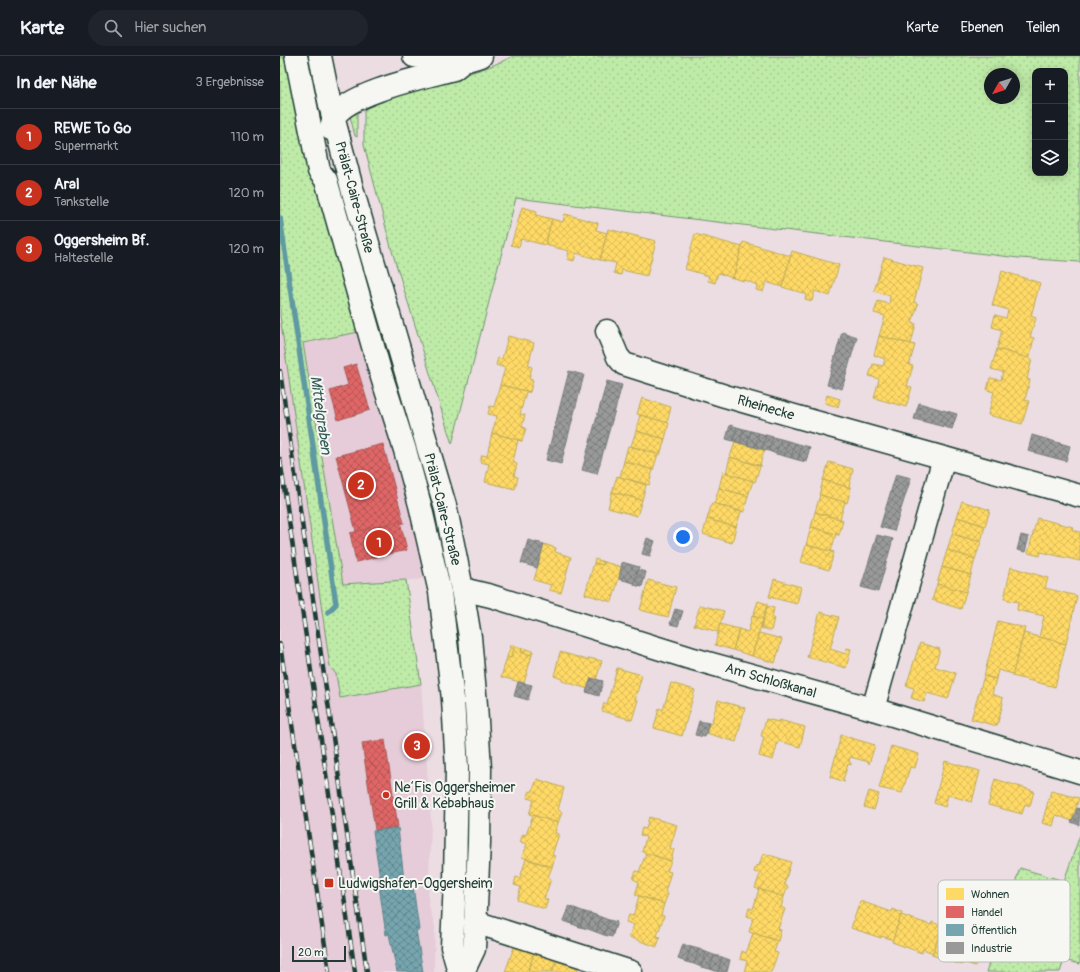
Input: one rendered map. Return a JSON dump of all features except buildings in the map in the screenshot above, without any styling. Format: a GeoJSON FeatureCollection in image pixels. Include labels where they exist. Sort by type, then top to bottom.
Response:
{"type":"FeatureCollection","features":[{"type":"Feature","properties":{"kind":"street","name":"Prälat-Caire-Straße"},"geometry":{"type":"LineString","coordinates":[[296,56],[319,171],[326,180],[380,371],[393,409],[435,563],[453,699],[457,769],[452,946],[459,972]]}},
{"type":"Feature","properties":{"kind":"street","name":"Prälat-Caire-Straße"},"geometry":{"type":"LineString","coordinates":[[320,56],[353,192],[446,509],[462,589],[472,659],[480,769],[480,843],[474,949],[463,972]]}},
{"type":"Feature","properties":{"kind":"street"},"geometry":{"type":"LineString","coordinates":[[414,56],[434,58],[450,56],[472,58]]}},
{"type":"Feature","properties":{"kind":"street"},"geometry":{"type":"LineString","coordinates":[[326,180],[330,169],[327,145],[334,118],[344,108],[373,92],[454,69],[472,58]]}},
{"type":"Feature","properties":{"kind":"street","name":"Rheinecke"},"geometry":{"type":"LineString","coordinates":[[608,331],[618,357],[624,364],[725,396],[1080,496]]}},
{"type":"Feature","properties":{"kind":"street"},"geometry":{"type":"LineString","coordinates":[[393,409],[414,403]]}},
{"type":"Feature","properties":{"kind":"street"},"geometry":{"type":"LineString","coordinates":[[873,709],[944,458]]}},
{"type":"Feature","properties":{"kind":"street"},"geometry":{"type":"LineString","coordinates":[[440,592],[462,589]]}},
{"type":"Feature","properties":{"kind":"street","name":"Am Schloßkanal"},"geometry":{"type":"LineString","coordinates":[[462,589],[491,596],[690,658],[873,709],[1080,772]]}},
{"type":"Feature","properties":{"kind":"street"},"geometry":{"type":"LineString","coordinates":[[453,919],[475,922],[631,972]]}},
{"type":"Feature","properties":{"kind":"shaded area"},"geometry":{"type":"Polygon","coordinates":[[[280,316],[330,667],[336,674],[340,698],[421,684],[431,822],[428,903],[435,926],[434,972],[280,972],[280,316]]]}},
{"type":"Feature","properties":{"kind":"shaded area"},"geometry":{"type":"Polygon","coordinates":[[[359,332],[412,518],[425,579],[343,584],[303,343],[359,332]]]}},
{"type":"Feature","properties":{"kind":"green space"},"geometry":{"type":"Polygon","coordinates":[[[280,56],[286,56],[359,332],[303,343],[343,584],[406,580],[421,684],[340,698],[336,674],[330,667],[280,316],[280,56]]]}},
{"type":"Feature","properties":{"kind":"green space"},"geometry":{"type":"Polygon","coordinates":[[[513,56],[1080,56],[1080,262],[1019,258],[516,198],[452,444],[392,251],[364,145],[364,106],[416,87],[489,67],[513,56]]]}},
{"type":"Feature","properties":{"kind":"green space"},"geometry":{"type":"Polygon","coordinates":[[[357,109],[357,137],[355,136],[350,116],[357,109]]]}},
{"type":"Feature","properties":{"kind":"green space"},"geometry":{"type":"Polygon","coordinates":[[[1080,835],[1080,964],[1070,962],[1070,880],[1064,880],[1080,835]]]}},
{"type":"Feature","properties":{"kind":"green space"},"geometry":{"type":"Polygon","coordinates":[[[1020,868],[1061,880],[1016,880],[1020,868]]]}},
{"type":"Feature","properties":{"kind":"green space"},"geometry":{"type":"Polygon","coordinates":[[[989,962],[1063,962],[1060,972],[986,972],[989,962]]]}},
{"type":"Feature","properties":{"kind":"waterway","name":"Mittelgraben"},"geometry":{"type":"LineString","coordinates":[[280,218],[336,604],[328,612]]}},
{"type":"Feature","properties":{"kind":"railway"},"geometry":{"type":"LineString","coordinates":[[280,371],[367,972]]}},
{"type":"Feature","properties":{"kind":"railway"},"geometry":{"type":"LineString","coordinates":[[280,459],[355,972]]}},
{"type":"Feature","properties":{"kind":"railway"},"geometry":{"type":"LineString","coordinates":[[280,644],[329,972]]}},
{"type":"Feature","properties":{"kind":"place","name":"Aral"},"geometry":{"type":"Point","coordinates":[361,485]}},
{"type":"Feature","properties":{"kind":"place","name":"REWE To Go"},"geometry":{"type":"Point","coordinates":[379,543]}},
{"type":"Feature","properties":{"kind":"place","name":"Oggersheim Bf."},"geometry":{"type":"Point","coordinates":[417,746]}},
{"type":"Feature","properties":{"kind":"place","name":"Ne‘Fis Oggersheimer Grill & Kebabhaus"},"geometry":{"type":"Point","coordinates":[386,795]}},
{"type":"Feature","properties":{"kind":"place","name":"Ludwigshafen-Oggersheim"},"geometry":{"type":"Point","coordinates":[329,883]}}]}
